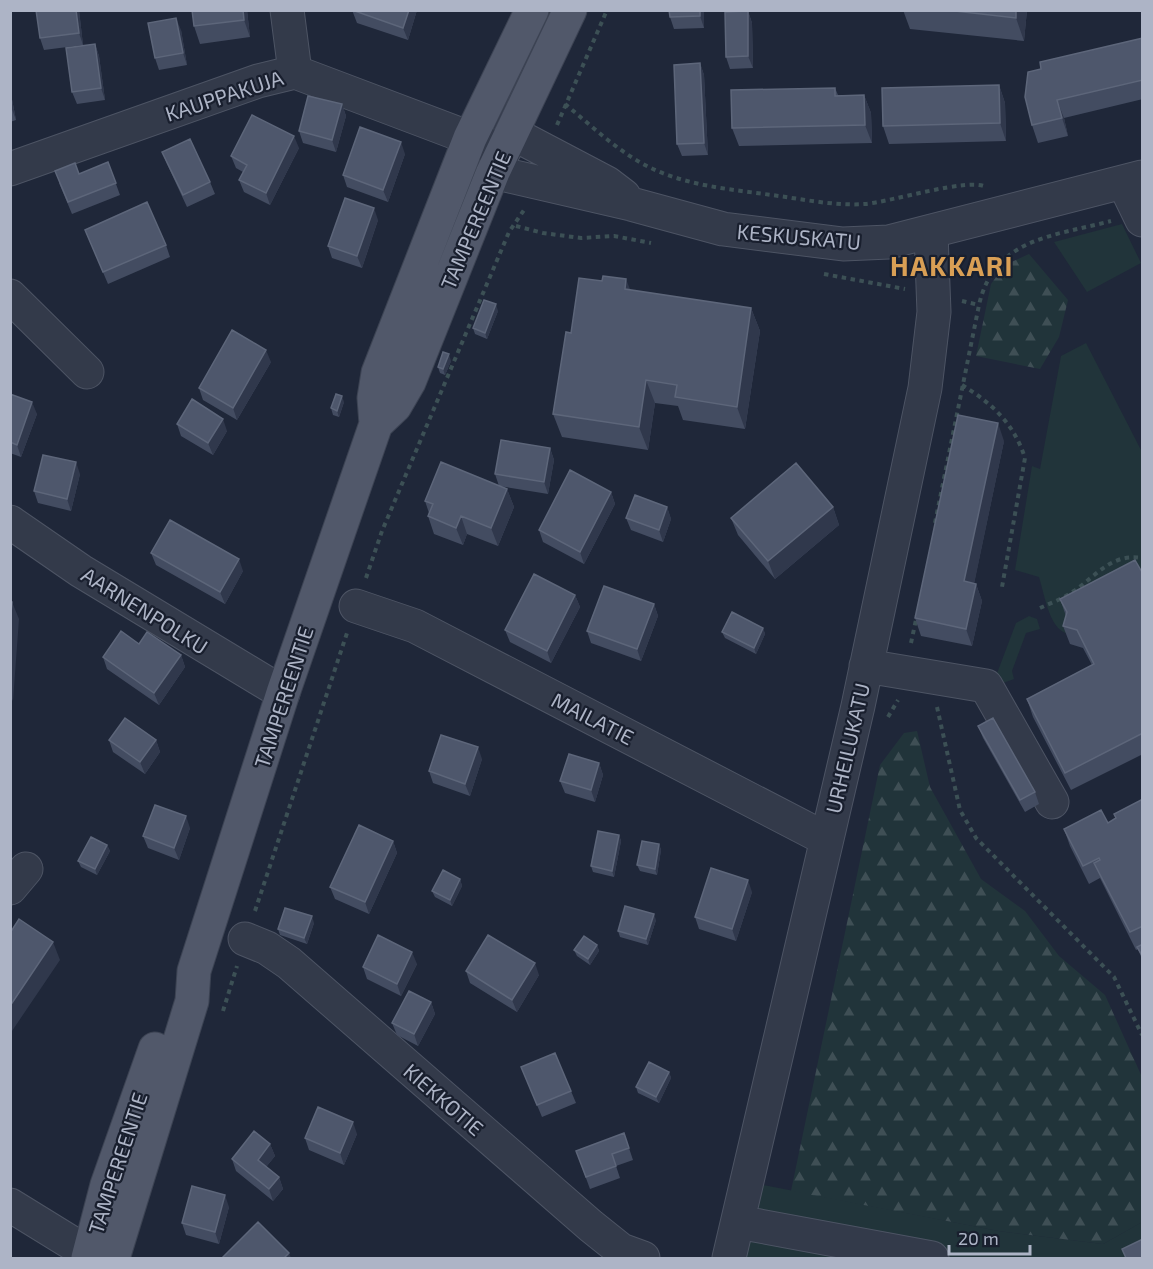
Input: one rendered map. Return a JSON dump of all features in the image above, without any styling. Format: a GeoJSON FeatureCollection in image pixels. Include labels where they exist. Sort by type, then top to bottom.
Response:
{"type":"FeatureCollection","features":[{"type":"Feature","properties":{"kind":"main road","name":"TAMPEREENTIE"},"geometry":{"type":"LineString","coordinates":[[96,1258],[192,1001],[194,971],[283,693],[376,424],[374,398],[378,374],[470,138],[532,10]]}},
{"type":"Feature","properties":{"kind":"main road","name":"TAMPEREENTIE"},"geometry":{"type":"LineString","coordinates":[[376,424],[395,406],[409,382],[503,152],[570,10]]}},
{"type":"Feature","properties":{"kind":"street"},"geometry":{"type":"LineString","coordinates":[[287,10],[295,72]]}},
{"type":"Feature","properties":{"kind":"street","name":"KAUPPAKUJA"},"geometry":{"type":"LineString","coordinates":[[10,169],[258,81],[295,72],[503,152]]}},
{"type":"Feature","properties":{"kind":"street","name":"KESKUSKATU"},"geometry":{"type":"LineString","coordinates":[[503,152],[631,204],[723,229],[843,244],[890,242],[931,233],[1007,211],[1133,180]]}},
{"type":"Feature","properties":{"kind":"street","name":"KESKUSKATU"},"geometry":{"type":"LineString","coordinates":[[503,152],[607,183],[631,204]]}},
{"type":"Feature","properties":{"kind":"street"},"geometry":{"type":"LineString","coordinates":[[1133,180],[1141,216]]}},
{"type":"Feature","properties":{"kind":"street","name":"URHEILUKATU"},"geometry":{"type":"LineString","coordinates":[[729,1258],[866,666],[925,388],[934,312],[931,233]]}},
{"type":"Feature","properties":{"kind":"street"},"geometry":{"type":"LineString","coordinates":[[10,296],[87,372]]}},
{"type":"Feature","properties":{"kind":"street","name":"AARNENPOLKU"},"geometry":{"type":"LineString","coordinates":[[10,522],[81,571],[240,670],[283,693]]}},
{"type":"Feature","properties":{"kind":"street","name":"MAILATIE"},"geometry":{"type":"LineString","coordinates":[[356,606],[415,626],[826,839]]}},
{"type":"Feature","properties":{"kind":"street"},"geometry":{"type":"LineString","coordinates":[[866,666],[986,686],[1052,802]]}},
{"type":"Feature","properties":{"kind":"street","name":"KIEKKOTIE"},"geometry":{"type":"LineString","coordinates":[[245,939],[267,948],[289,963],[591,1226],[621,1250],[643,1258]]}},
{"type":"Feature","properties":{"kind":"street"},"geometry":{"type":"LineString","coordinates":[[10,1204],[96,1258]]}},
{"type":"Feature","properties":{"kind":"street"},"geometry":{"type":"LineString","coordinates":[[738,1222],[932,1258]]}},
{"type":"Feature","properties":{"kind":"path"},"geometry":{"type":"LineString","coordinates":[[565,104],[634,159],[667,175],[699,184],[835,204],[866,204],[981,184],[994,191],[1007,211]]}},
{"type":"Feature","properties":{"kind":"path"},"geometry":{"type":"LineString","coordinates":[[1030,242],[1141,216]]}},
{"type":"Feature","properties":{"kind":"path"},"geometry":{"type":"LineString","coordinates":[[962,386],[1008,420],[1019,439],[1024,458],[1002,587]]}},
{"type":"Feature","properties":{"kind":"path"},"geometry":{"type":"LineString","coordinates":[[1040,608],[1072,592],[1106,565],[1122,557],[1143,558]]}},
{"type":"Feature","properties":{"kind":"path"},"geometry":{"type":"LineString","coordinates":[[935,700],[960,810],[976,838],[1114,977],[1143,1035]]}},
{"type":"Feature","properties":{"kind":"green space"},"geometry":{"type":"Polygon","coordinates":[[[1122,224],[1141,263],[1087,292],[1054,242],[1122,224]]]}},
{"type":"Feature","properties":{"kind":"green space"},"geometry":{"type":"Polygon","coordinates":[[[1029,254],[1068,300],[1059,337],[1040,369],[976,356],[991,284],[1005,265],[1029,254]]]}},
{"type":"Feature","properties":{"kind":"green space"},"geometry":{"type":"Polygon","coordinates":[[[1086,343],[1142,452],[1142,580],[1072,634],[1065,633],[1053,621],[1039,577],[1015,570],[1032,466],[1040,469],[1061,356],[1086,343]]]}},
{"type":"Feature","properties":{"kind":"green space"},"geometry":{"type":"Polygon","coordinates":[[[1029,616],[1037,619],[1040,629],[1026,633],[1012,671],[1014,679],[1003,683],[996,676],[1016,623],[1029,616]]]}},
{"type":"Feature","properties":{"kind":"green space"},"geometry":{"type":"Polygon","coordinates":[[[917,731],[930,787],[981,879],[1025,911],[1059,956],[1105,995],[1142,1077],[1142,1222],[1103,1244],[999,1231],[791,1191],[880,765],[904,733],[917,731]]]}},
{"type":"Feature","properties":{"kind":"green space"},"geometry":{"type":"Polygon","coordinates":[[[758,1184],[999,1231],[1103,1244],[1142,1222],[1142,1258],[742,1258],[758,1184]]]}},
{"type":"Feature","properties":{"kind":"building"},"geometry":{"type":"Polygon","coordinates":[[[36,10],[76,10],[79,33],[40,38],[36,10]]]}},
{"type":"Feature","properties":{"kind":"building"},"geometry":{"type":"Polygon","coordinates":[[[192,10],[243,10],[244,20],[194,26],[192,10]]]}},
{"type":"Feature","properties":{"kind":"building"},"geometry":{"type":"Polygon","coordinates":[[[352,10],[409,10],[403,28],[352,10]]]}},
{"type":"Feature","properties":{"kind":"building"},"geometry":{"type":"Polygon","coordinates":[[[669,10],[700,10],[700,16],[670,17],[669,10]]]}},
{"type":"Feature","properties":{"kind":"building"},"geometry":{"type":"Polygon","coordinates":[[[946,10],[1016,10],[1016,18],[946,10]]]}},
{"type":"Feature","properties":{"kind":"building"},"geometry":{"type":"Polygon","coordinates":[[[748,11],[748,56],[726,57],[725,12],[748,11]]]}},
{"type":"Feature","properties":{"kind":"building"},"geometry":{"type":"Polygon","coordinates":[[[176,18],[183,53],[155,58],[148,23],[176,18]]]}},
{"type":"Feature","properties":{"kind":"building"},"geometry":{"type":"Polygon","coordinates":[[[1143,38],[1143,80],[1057,100],[1062,118],[1032,125],[1025,97],[1028,72],[1041,69],[1040,62],[1143,38]]]}},
{"type":"Feature","properties":{"kind":"building"},"geometry":{"type":"Polygon","coordinates":[[[95,44],[101,88],[72,92],[66,48],[95,44]]]}},
{"type":"Feature","properties":{"kind":"building"},"geometry":{"type":"Polygon","coordinates":[[[700,63],[704,143],[677,144],[674,65],[700,63]]]}},
{"type":"Feature","properties":{"kind":"building"},"geometry":{"type":"Polygon","coordinates":[[[999,85],[1000,123],[883,126],[882,88],[999,85]]]}},
{"type":"Feature","properties":{"kind":"building"},"geometry":{"type":"Polygon","coordinates":[[[835,88],[835,96],[864,95],[865,125],[732,128],[731,90],[835,88]]]}},
{"type":"Feature","properties":{"kind":"building"},"geometry":{"type":"Polygon","coordinates":[[[308,96],[342,104],[332,140],[299,131],[308,96]]]}},
{"type":"Feature","properties":{"kind":"building"},"geometry":{"type":"Polygon","coordinates":[[[252,115],[294,136],[266,193],[239,180],[247,165],[231,156],[252,115]]]}},
{"type":"Feature","properties":{"kind":"building"},"geometry":{"type":"Polygon","coordinates":[[[360,127],[401,142],[383,190],[343,175],[360,127]]]}},
{"type":"Feature","properties":{"kind":"building"},"geometry":{"type":"Polygon","coordinates":[[[190,139],[210,182],[183,195],[162,152],[190,139]]]}},
{"type":"Feature","properties":{"kind":"building"},"geometry":{"type":"Polygon","coordinates":[[[108,162],[116,183],[68,202],[55,171],[75,163],[79,174],[108,162]]]}},
{"type":"Feature","properties":{"kind":"building"},"geometry":{"type":"Polygon","coordinates":[[[345,198],[374,208],[357,256],[328,246],[345,198]]]}},
{"type":"Feature","properties":{"kind":"building"},"geometry":{"type":"Polygon","coordinates":[[[147,202],[166,245],[103,272],[85,230],[147,202]]]}},
{"type":"Feature","properties":{"kind":"building"},"geometry":{"type":"Polygon","coordinates":[[[603,276],[626,279],[625,289],[751,308],[737,407],[675,397],[677,385],[646,380],[639,427],[553,414],[566,332],[571,333],[579,278],[602,281],[603,276]]]}},
{"type":"Feature","properties":{"kind":"building"},"geometry":{"type":"Polygon","coordinates":[[[484,300],[496,304],[485,333],[473,328],[484,300]]]}},
{"type":"Feature","properties":{"kind":"building"},"geometry":{"type":"Polygon","coordinates":[[[232,330],[266,350],[233,408],[199,388],[232,330]]]}},
{"type":"Feature","properties":{"kind":"building"},"geometry":{"type":"Polygon","coordinates":[[[443,352],[449,354],[443,369],[438,367],[443,352]]]}},
{"type":"Feature","properties":{"kind":"building"},"geometry":{"type":"Polygon","coordinates":[[[10,394],[32,402],[17,445],[10,442],[10,394]]]}},
{"type":"Feature","properties":{"kind":"building"},"geometry":{"type":"Polygon","coordinates":[[[336,394],[342,396],[337,411],[331,408],[336,394]]]}},
{"type":"Feature","properties":{"kind":"building"},"geometry":{"type":"Polygon","coordinates":[[[192,399],[223,419],[208,443],[177,424],[192,399]]]}},
{"type":"Feature","properties":{"kind":"building"},"geometry":{"type":"Polygon","coordinates":[[[958,415],[998,423],[964,581],[976,584],[966,629],[915,618],[958,415]]]}},
{"type":"Feature","properties":{"kind":"building"},"geometry":{"type":"Polygon","coordinates":[[[501,440],[550,448],[544,482],[495,474],[501,440]]]}},
{"type":"Feature","properties":{"kind":"building"},"geometry":{"type":"Polygon","coordinates":[[[43,455],[76,462],[67,499],[34,491],[43,455]]]}},
{"type":"Feature","properties":{"kind":"building"},"geometry":{"type":"Polygon","coordinates":[[[441,462],[507,489],[491,528],[461,516],[456,528],[428,516],[433,504],[425,501],[441,462]]]}},
{"type":"Feature","properties":{"kind":"building"},"geometry":{"type":"Polygon","coordinates":[[[796,463],[833,507],[768,561],[731,518],[796,463]]]}},
{"type":"Feature","properties":{"kind":"building"},"geometry":{"type":"Polygon","coordinates":[[[570,470],[611,492],[580,552],[539,530],[570,470]]]}},
{"type":"Feature","properties":{"kind":"building"},"geometry":{"type":"Polygon","coordinates":[[[635,495],[667,507],[659,530],[626,518],[635,495]]]}},
{"type":"Feature","properties":{"kind":"building"},"geometry":{"type":"Polygon","coordinates":[[[170,520],[239,559],[220,592],[151,553],[170,520]]]}},
{"type":"Feature","properties":{"kind":"building"},"geometry":{"type":"Polygon","coordinates":[[[1135,560],[1143,574],[1143,733],[1065,773],[1027,699],[1094,664],[1077,630],[1063,626],[1067,612],[1060,599],[1135,560]]]}},
{"type":"Feature","properties":{"kind":"building"},"geometry":{"type":"Polygon","coordinates":[[[534,574],[575,595],[547,651],[505,630],[534,574]]]}},
{"type":"Feature","properties":{"kind":"building"},"geometry":{"type":"Polygon","coordinates":[[[604,586],[654,604],[637,649],[587,631],[604,586]]]}},
{"type":"Feature","properties":{"kind":"building"},"geometry":{"type":"Polygon","coordinates":[[[10,601],[12,602],[10,624],[10,601]]]}},
{"type":"Feature","properties":{"kind":"building"},"geometry":{"type":"Polygon","coordinates":[[[732,612],[763,628],[754,648],[722,632],[732,612]]]}},
{"type":"Feature","properties":{"kind":"building"},"geometry":{"type":"Polygon","coordinates":[[[121,631],[139,644],[147,632],[181,655],[154,693],[103,657],[121,631]]]}},
{"type":"Feature","properties":{"kind":"building"},"geometry":{"type":"Polygon","coordinates":[[[125,718],[156,740],[140,762],[109,740],[125,718]]]}},
{"type":"Feature","properties":{"kind":"building"},"geometry":{"type":"Polygon","coordinates":[[[993,718],[1035,792],[1020,800],[978,726],[993,718]]]}},
{"type":"Feature","properties":{"kind":"building"},"geometry":{"type":"Polygon","coordinates":[[[441,735],[478,747],[465,784],[429,771],[441,735]]]}},
{"type":"Feature","properties":{"kind":"building"},"geometry":{"type":"Polygon","coordinates":[[[569,754],[599,763],[591,790],[560,781],[569,754]]]}},
{"type":"Feature","properties":{"kind":"building"},"geometry":{"type":"Polygon","coordinates":[[[1143,799],[1143,926],[1130,932],[1094,863],[1100,860],[1099,858],[1083,866],[1064,829],[1101,810],[1108,823],[1116,818],[1114,814],[1143,799]]]}},
{"type":"Feature","properties":{"kind":"building"},"geometry":{"type":"Polygon","coordinates":[[[155,805],[186,816],[174,848],[143,836],[155,805]]]}},
{"type":"Feature","properties":{"kind":"building"},"geometry":{"type":"Polygon","coordinates":[[[359,825],[393,841],[365,902],[330,887],[359,825]]]}},
{"type":"Feature","properties":{"kind":"building"},"geometry":{"type":"Polygon","coordinates":[[[598,831],[619,835],[612,871],[591,866],[598,831]]]}},
{"type":"Feature","properties":{"kind":"building"},"geometry":{"type":"Polygon","coordinates":[[[91,837],[107,845],[95,869],[78,861],[91,837]]]}},
{"type":"Feature","properties":{"kind":"building"},"geometry":{"type":"Polygon","coordinates":[[[642,841],[659,844],[655,869],[637,865],[642,841]]]}},
{"type":"Feature","properties":{"kind":"building"},"geometry":{"type":"Polygon","coordinates":[[[711,868],[748,880],[732,929],[695,917],[711,868]]]}},
{"type":"Feature","properties":{"kind":"building"},"geometry":{"type":"Polygon","coordinates":[[[443,870],[460,879],[450,900],[432,891],[443,870]]]}},
{"type":"Feature","properties":{"kind":"building"},"geometry":{"type":"Polygon","coordinates":[[[625,906],[654,914],[646,939],[618,931],[625,906]]]}},
{"type":"Feature","properties":{"kind":"building"},"geometry":{"type":"Polygon","coordinates":[[[285,908],[312,916],[304,938],[278,929],[285,908]]]}},
{"type":"Feature","properties":{"kind":"building"},"geometry":{"type":"Polygon","coordinates":[[[19,919],[53,942],[10,1006],[10,933],[19,919]]]}},
{"type":"Feature","properties":{"kind":"building"},"geometry":{"type":"Polygon","coordinates":[[[378,935],[412,952],[397,984],[363,967],[378,935]]]}},
{"type":"Feature","properties":{"kind":"building"},"geometry":{"type":"Polygon","coordinates":[[[488,935],[535,963],[512,1000],[466,971],[488,935]]]}},
{"type":"Feature","properties":{"kind":"building"},"geometry":{"type":"Polygon","coordinates":[[[584,936],[597,945],[588,959],[574,950],[584,936]]]}},
{"type":"Feature","properties":{"kind":"building"},"geometry":{"type":"Polygon","coordinates":[[[1143,944],[1143,957],[1137,947],[1143,944]]]}},
{"type":"Feature","properties":{"kind":"building"},"geometry":{"type":"Polygon","coordinates":[[[409,991],[431,1002],[414,1034],[392,1023],[409,991]]]}},
{"type":"Feature","properties":{"kind":"building"},"geometry":{"type":"Polygon","coordinates":[[[555,1053],[571,1091],[537,1105],[521,1067],[555,1053]]]}},
{"type":"Feature","properties":{"kind":"building"},"geometry":{"type":"Polygon","coordinates":[[[649,1062],[669,1072],[656,1097],[636,1087],[649,1062]]]}},
{"type":"Feature","properties":{"kind":"building"},"geometry":{"type":"Polygon","coordinates":[[[318,1107],[353,1122],[340,1153],[305,1138],[318,1107]]]}},
{"type":"Feature","properties":{"kind":"building"},"geometry":{"type":"Polygon","coordinates":[[[254,1131],[270,1144],[258,1160],[279,1177],[269,1189],[232,1159],[254,1131]]]}},
{"type":"Feature","properties":{"kind":"building"},"geometry":{"type":"Polygon","coordinates":[[[624,1133],[629,1148],[612,1154],[616,1166],[586,1177],[576,1151],[624,1133]]]}},
{"type":"Feature","properties":{"kind":"building"},"geometry":{"type":"Polygon","coordinates":[[[192,1186],[225,1195],[215,1232],[182,1223],[192,1186]]]}},
{"type":"Feature","properties":{"kind":"building"},"geometry":{"type":"Polygon","coordinates":[[[258,1222],[289,1253],[284,1258],[222,1258],[258,1222]]]}},
{"type":"Feature","properties":{"kind":"building"},"geometry":{"type":"Polygon","coordinates":[[[1143,1239],[1143,1258],[1126,1258],[1122,1249],[1143,1239]]]}},
{"type":"Feature","properties":{"kind":"district","name":"HAKKARI"},"geometry":{"type":"Point","coordinates":[952,265]}}]}
